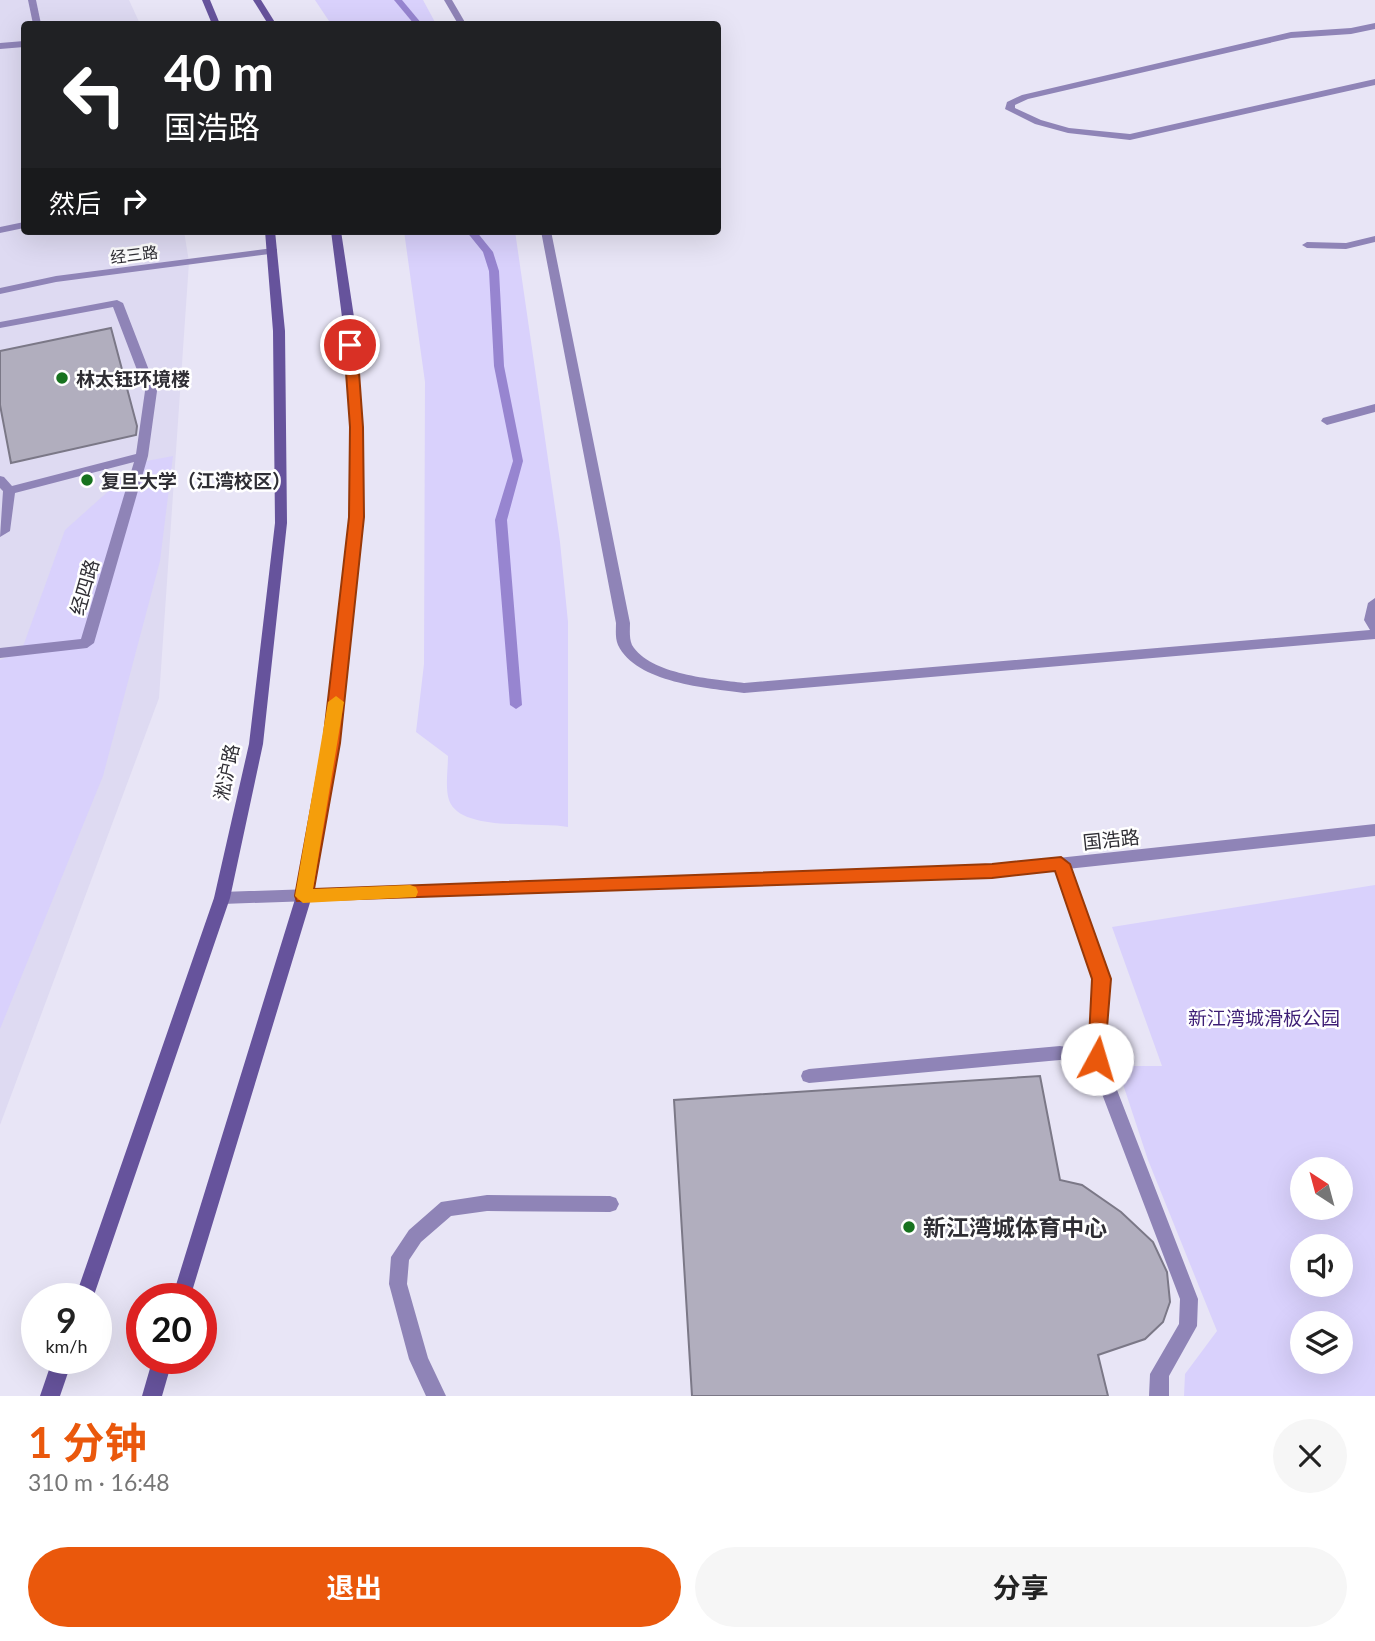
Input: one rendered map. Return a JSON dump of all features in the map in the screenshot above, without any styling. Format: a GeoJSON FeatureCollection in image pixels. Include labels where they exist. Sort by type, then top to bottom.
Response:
{"type":"FeatureCollection","features":[{"type":"Feature","properties":{"kind":"main road"},"geometry":{"type":"LineString","coordinates":[[206,0],[215,21]]}},
{"type":"Feature","properties":{"kind":"main road"},"geometry":{"type":"LineString","coordinates":[[257,0],[270,21]]}},
{"type":"Feature","properties":{"kind":"main road","name":"淞沪路"},"geometry":{"type":"LineString","coordinates":[[89,1283],[222,898],[256,744],[281,523],[279,331],[271,235]]}},
{"type":"Feature","properties":{"kind":"main road"},"geometry":{"type":"LineString","coordinates":[[186,1283],[303,896],[332,743],[357,517],[356,427],[348,317],[337,235]]}},
{"type":"Feature","properties":{"kind":"main road"},"geometry":{"type":"LineString","coordinates":[[50,1396],[58,1374]]}},
{"type":"Feature","properties":{"kind":"main road"},"geometry":{"type":"LineString","coordinates":[[152,1396],[158,1374]]}},
{"type":"Feature","properties":{"kind":"street"},"geometry":{"type":"LineString","coordinates":[[32,0],[36,21]]}},
{"type":"Feature","properties":{"kind":"street"},"geometry":{"type":"LineString","coordinates":[[448,0],[460,21]]}},
{"type":"Feature","properties":{"kind":"street"},"geometry":{"type":"LineString","coordinates":[[1375,26],[1351,31],[1291,35],[1025,97],[1010,104],[1010,109],[1076,132],[1111,137],[1138,136],[1375,82]]}},
{"type":"Feature","properties":{"kind":"street"},"geometry":{"type":"LineString","coordinates":[[0,46],[21,44]]}},
{"type":"Feature","properties":{"kind":"street"},"geometry":{"type":"LineString","coordinates":[[0,230],[21,226]]}},
{"type":"Feature","properties":{"kind":"street"},"geometry":{"type":"LineString","coordinates":[[547,235],[623,623],[624,644],[635,657],[661,671],[696,681],[744,688],[1375,634]]}},
{"type":"Feature","properties":{"kind":"street"},"geometry":{"type":"LineString","coordinates":[[1307,245],[1346,246],[1375,239]]}},
{"type":"Feature","properties":{"kind":"street","name":"经三路"},"geometry":{"type":"LineString","coordinates":[[0,291],[56,279],[273,251]]}},
{"type":"Feature","properties":{"kind":"street"},"geometry":{"type":"LineString","coordinates":[[0,325],[117,303],[151,391],[142,456],[9,491]]}},
{"type":"Feature","properties":{"kind":"street"},"geometry":{"type":"LineString","coordinates":[[1327,421],[1375,408]]}},
{"type":"Feature","properties":{"kind":"street","name":"经四路"},"geometry":{"type":"LineString","coordinates":[[0,653],[87,643],[142,456]]}},
{"type":"Feature","properties":{"kind":"street"},"geometry":{"type":"LineString","coordinates":[[0,480],[9,491],[4,531],[0,533]]}},
{"type":"Feature","properties":{"kind":"street"},"geometry":{"type":"LineString","coordinates":[[1375,603],[1371,620],[1375,627]]}},
{"type":"Feature","properties":{"kind":"street","name":"国浩路"},"geometry":{"type":"LineString","coordinates":[[222,898],[992,871],[1375,830]]}},
{"type":"Feature","properties":{"kind":"street"},"geometry":{"type":"LineString","coordinates":[[1061,864],[1102,979],[1097,1059],[1189,1299],[1188,1326],[1160,1374],[1159,1396]]}},
{"type":"Feature","properties":{"kind":"street"},"geometry":{"type":"LineString","coordinates":[[809,1076],[1060,1053],[1097,1059]]}},
{"type":"Feature","properties":{"kind":"street"},"geometry":{"type":"LineString","coordinates":[[436,1396],[419,1359],[398,1284],[400,1256],[415,1236],[447,1208],[487,1203],[610,1204]]}},
{"type":"Feature","properties":{"kind":"shaded area","name":"复旦大学（江湾校区）"},"geometry":{"type":"Polygon","coordinates":[[[0,0],[129,0],[139,21],[21,21],[21,235],[185,235],[189,262],[159,698],[0,1125],[0,0]]]}},
{"type":"Feature","properties":{"kind":"green space"},"geometry":{"type":"Polygon","coordinates":[[[315,0],[423,0],[434,21],[329,21],[315,0]]]}},
{"type":"Feature","properties":{"kind":"green space"},"geometry":{"type":"Polygon","coordinates":[[[405,235],[516,235],[560,542],[568,622],[568,827],[502,824],[468,817],[456,810],[448,795],[448,756],[416,732],[424,664],[425,382],[405,235]]]}},
{"type":"Feature","properties":{"kind":"green space"},"geometry":{"type":"Polygon","coordinates":[[[173,456],[160,561],[103,776],[0,1029],[0,660],[21,652],[65,530],[141,462],[173,456]]]}},
{"type":"Feature","properties":{"kind":"green space","name":"新江湾城滑板公园"},"geometry":{"type":"Polygon","coordinates":[[[1375,885],[1375,1396],[1184,1396],[1185,1374],[1217,1331],[1148,1160],[1117,1066],[1162,1066],[1112,927],[1375,885]]]}},
{"type":"Feature","properties":{"kind":"building","name":"林太钰环境楼"},"geometry":{"type":"Polygon","coordinates":[[[111,328],[137,426],[136,435],[11,463],[0,405],[0,351],[111,328]]]}},
{"type":"Feature","properties":{"kind":"building","name":"新江湾城体育中心"},"geometry":{"type":"Polygon","coordinates":[[[1040,1076],[1060,1180],[1082,1185],[1121,1212],[1153,1242],[1167,1272],[1170,1302],[1163,1322],[1145,1339],[1098,1355],[1108,1396],[692,1396],[674,1100],[1040,1076]]]}},
{"type":"Feature","properties":{"kind":"waterway"},"geometry":{"type":"LineString","coordinates":[[398,0],[416,21]]}},
{"type":"Feature","properties":{"kind":"waterway"},"geometry":{"type":"LineString","coordinates":[[474,235],[488,252],[494,271],[499,366],[518,461],[501,520],[516,705]]}},
{"type":"Feature","properties":{"kind":"slow traffic"},"geometry":{"type":"LineString","coordinates":[[336,702],[332,743],[303,896],[410,892]]}},
{"type":"Feature","properties":{"kind":"place","name":"林太钰环境楼"},"geometry":{"type":"Point","coordinates":[62,378]}},
{"type":"Feature","properties":{"kind":"place","name":"复旦大学（江湾校区）"},"geometry":{"type":"Point","coordinates":[87,480]}},
{"type":"Feature","properties":{"kind":"place","name":"新江湾城体育中心"},"geometry":{"type":"Point","coordinates":[909,1227]}},
{"type":"Feature","properties":{"kind":"route"},"geometry":{"type":"LineString","coordinates":[[350,345],[356,427],[357,517],[332,743],[303,896],[992,871],[1061,864],[1102,979],[1097,1059]]}}]}
